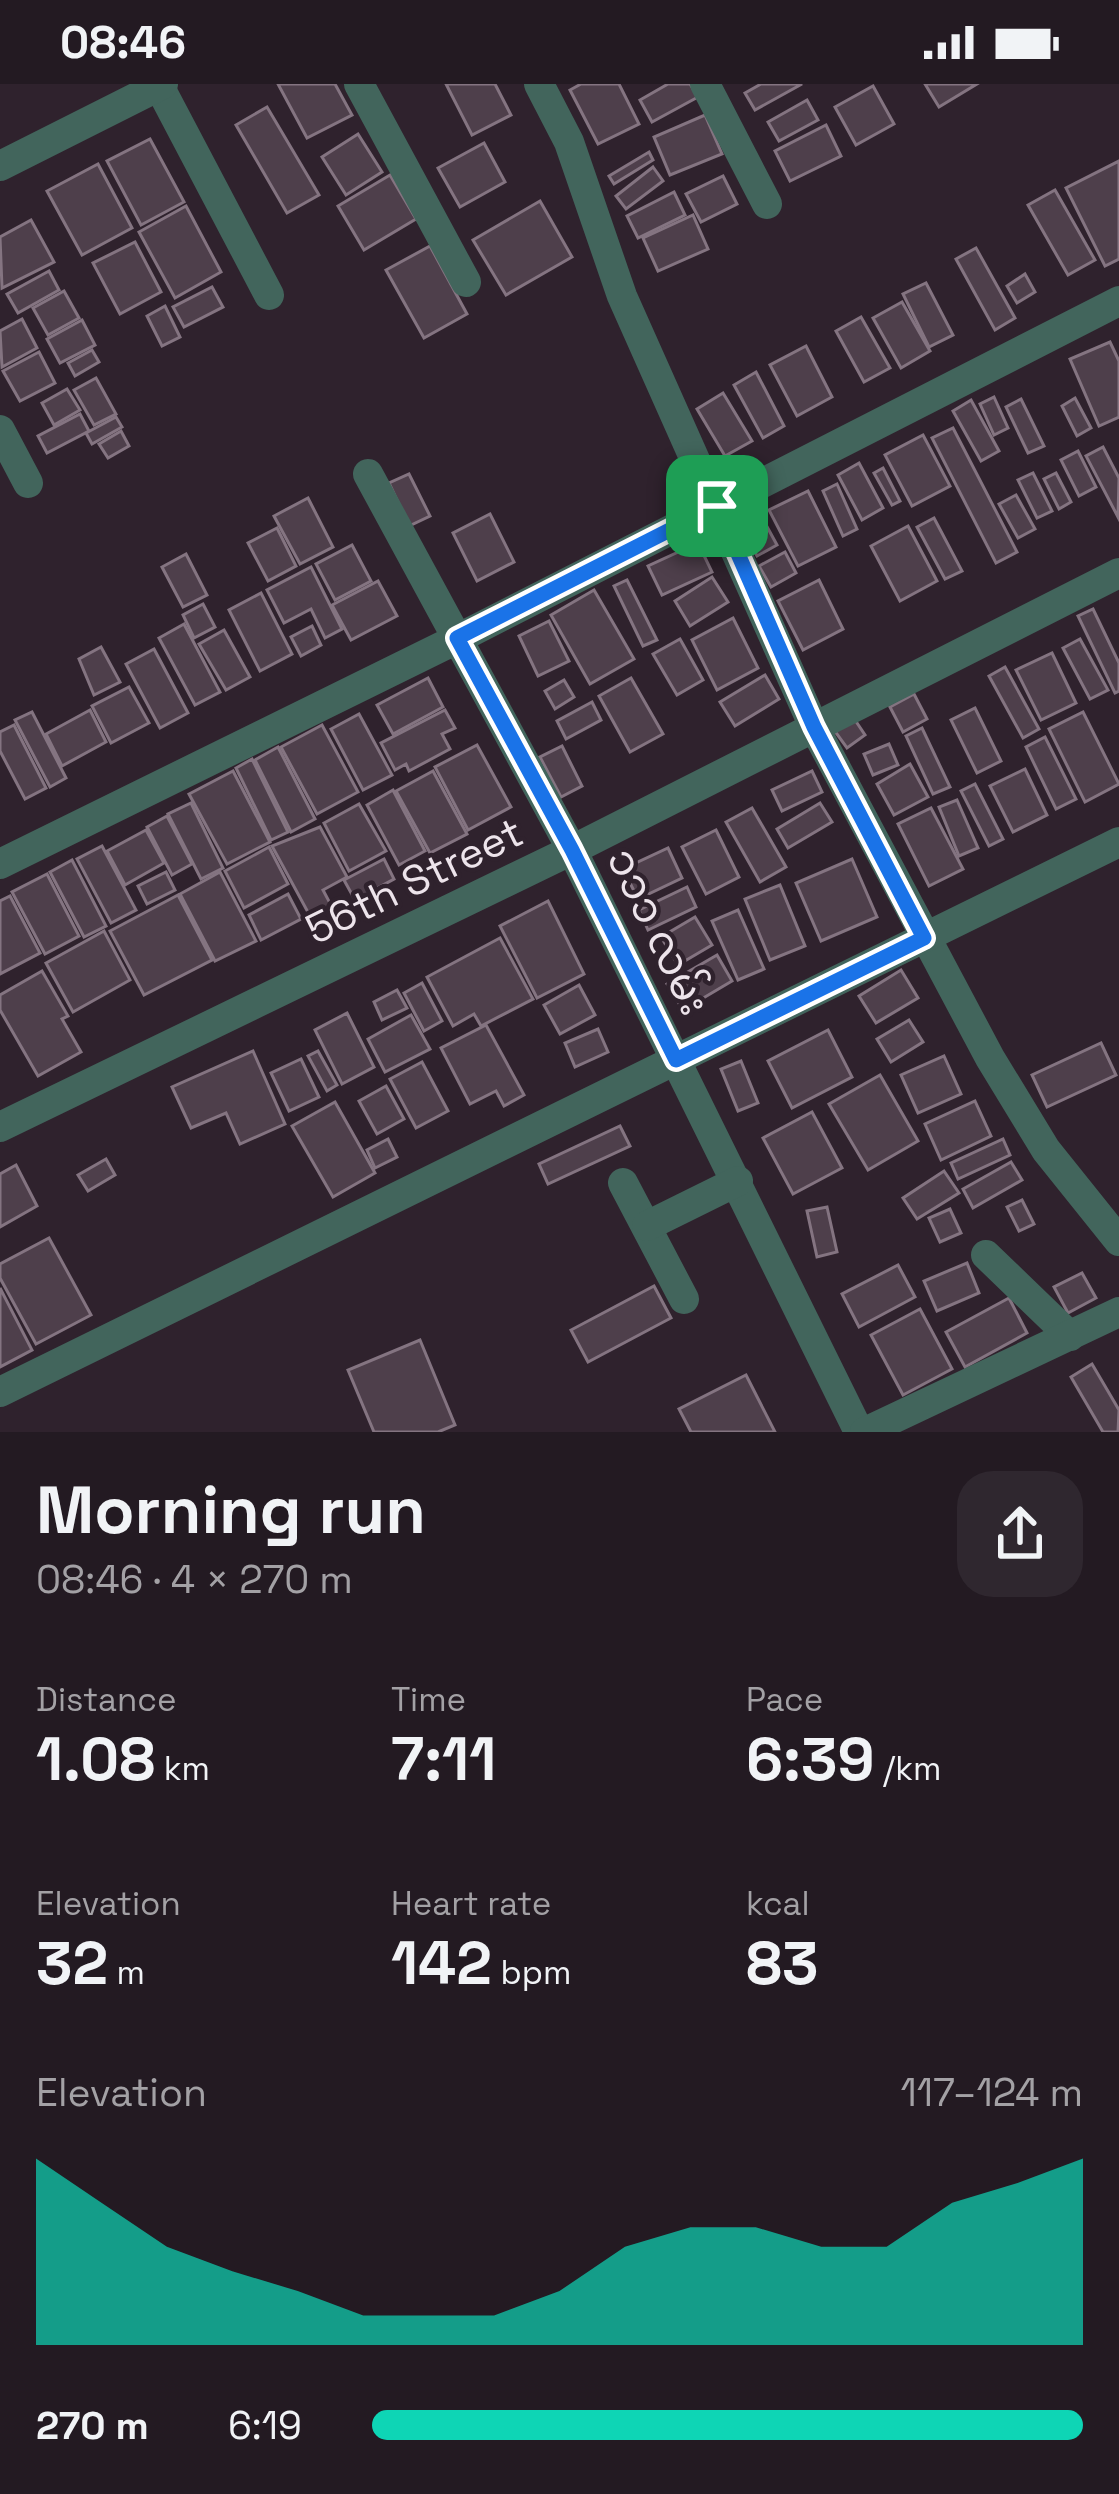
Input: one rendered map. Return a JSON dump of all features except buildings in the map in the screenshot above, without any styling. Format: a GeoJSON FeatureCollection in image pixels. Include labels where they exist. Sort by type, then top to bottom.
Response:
{"type":"FeatureCollection","features":[{"type":"Feature","properties":{"kind":"street"},"geometry":{"type":"LineString","coordinates":[[359,84],[466,282]]}},
{"type":"Feature","properties":{"kind":"street"},"geometry":{"type":"LineString","coordinates":[[538,84],[569,142],[622,296],[814,727],[924,938],[1046,1150],[1119,1241]]}},
{"type":"Feature","properties":{"kind":"street"},"geometry":{"type":"LineString","coordinates":[[705,84],[767,203]]}},
{"type":"Feature","properties":{"kind":"street"},"geometry":{"type":"LineString","coordinates":[[0,166],[160,85],[268,296]]}},
{"type":"Feature","properties":{"kind":"street"},"geometry":{"type":"LineString","coordinates":[[0,864],[1119,301]]}},
{"type":"Feature","properties":{"kind":"street"},"geometry":{"type":"LineString","coordinates":[[0,430],[28,483]]}},
{"type":"Feature","properties":{"kind":"street","name":"၁၁၁ လမ်း"},"geometry":{"type":"LineString","coordinates":[[368,474],[572,850],[862,1432]]}},
{"type":"Feature","properties":{"kind":"street","name":"56th Street"},"geometry":{"type":"LineString","coordinates":[[0,1127],[572,850],[1119,572]]}},
{"type":"Feature","properties":{"kind":"street"},"geometry":{"type":"LineString","coordinates":[[0,1392],[1119,842]]}},
{"type":"Feature","properties":{"kind":"street"},"geometry":{"type":"LineString","coordinates":[[647,1226],[738,1181]]}},
{"type":"Feature","properties":{"kind":"street"},"geometry":{"type":"LineString","coordinates":[[623,1183],[684,1299]]}},
{"type":"Feature","properties":{"kind":"street"},"geometry":{"type":"LineString","coordinates":[[986,1255],[1070,1336]]}},
{"type":"Feature","properties":{"kind":"street"},"geometry":{"type":"LineString","coordinates":[[862,1432],[1119,1312]]}},
{"type":"Feature","properties":{"kind":"route"},"geometry":{"type":"LineString","coordinates":[[717,506],[814,727],[924,938],[676,1060],[572,850],[457,638],[717,506]]}}]}
